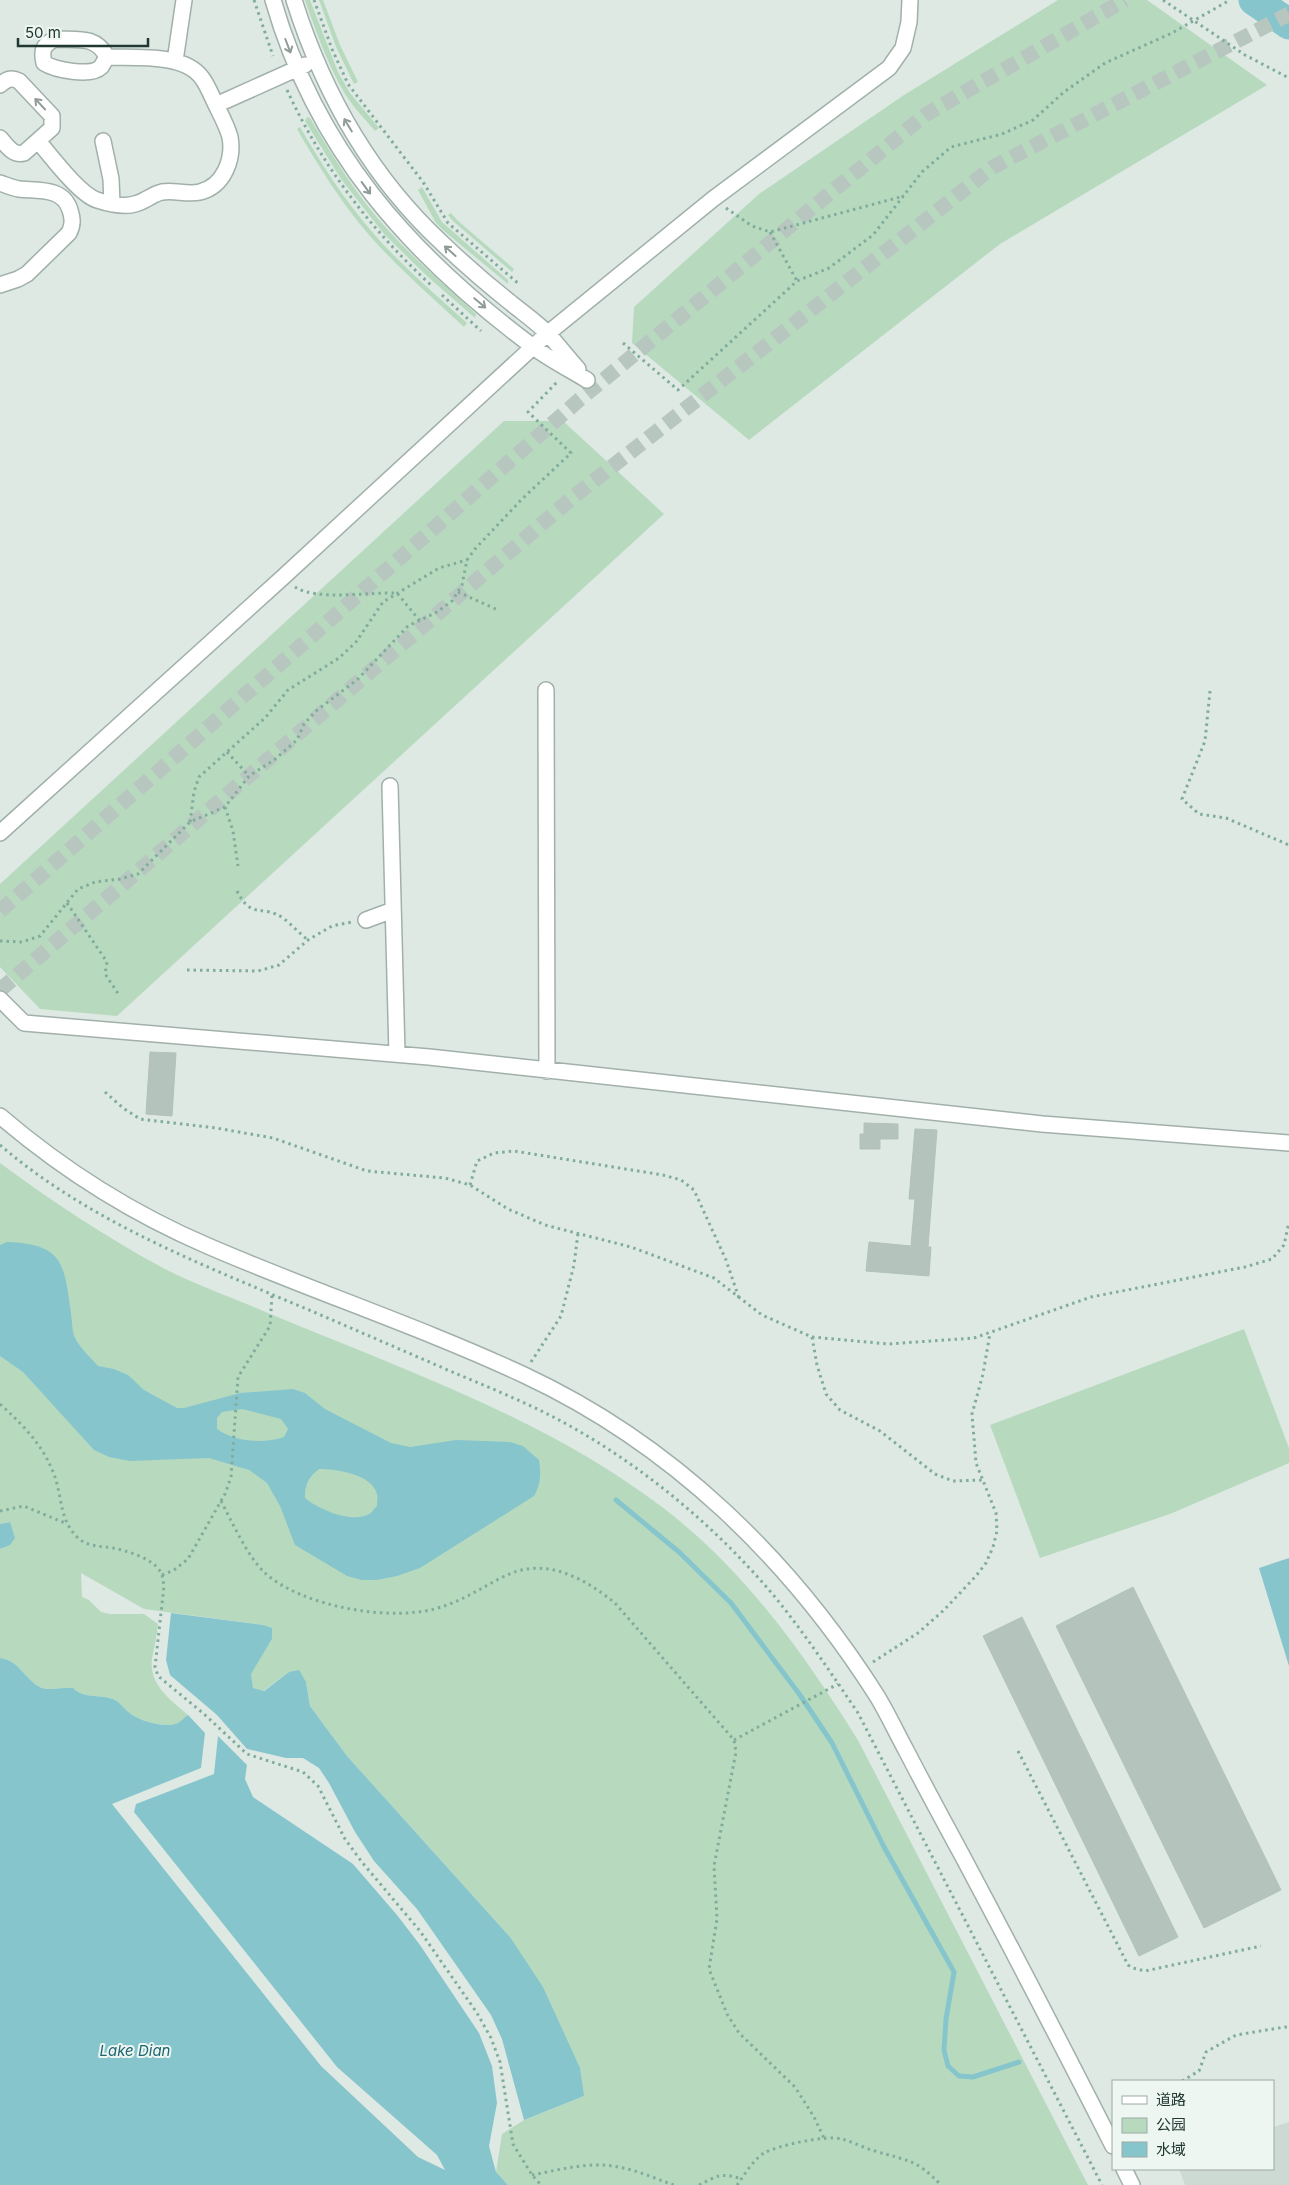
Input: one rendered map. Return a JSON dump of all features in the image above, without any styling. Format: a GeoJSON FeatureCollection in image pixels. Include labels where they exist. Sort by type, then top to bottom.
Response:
{"type":"FeatureCollection","features":[{"type":"Feature","properties":{"kind":"street"},"geometry":{"type":"LineString","coordinates":[[175,61],[184,0]]}},
{"type":"Feature","properties":{"kind":"street"},"geometry":{"type":"LineString","coordinates":[[272,0],[297,68],[330,136],[374,198],[427,256],[533,347],[587,380],[548,334],[469,268],[414,215],[388,183],[350,129],[316,60],[294,0]]}},
{"type":"Feature","properties":{"kind":"street"},"geometry":{"type":"LineString","coordinates":[[0,834],[282,579],[548,334],[714,199],[889,68],[903,48],[909,22],[910,0]]}},
{"type":"Feature","properties":{"kind":"street"},"geometry":{"type":"LineString","coordinates":[[38,141],[85,193],[95,200],[112,204],[128,206],[164,192],[202,192],[220,180],[230,160],[231,146],[229,135],[202,77],[190,66],[175,61],[107,57]]}},
{"type":"Feature","properties":{"kind":"street"},"geometry":{"type":"LineString","coordinates":[[216,105],[316,60]]}},
{"type":"Feature","properties":{"kind":"street"},"geometry":{"type":"LineString","coordinates":[[0,85],[7,79],[14,78],[52,116],[52,128],[24,153],[18,155],[13,152],[0,138]]}},
{"type":"Feature","properties":{"kind":"street"},"geometry":{"type":"LineString","coordinates":[[104,141],[112,179],[112,204]]}},
{"type":"Feature","properties":{"kind":"street"},"geometry":{"type":"LineString","coordinates":[[0,183],[18,189],[48,190],[63,198],[69,207],[72,226],[70,233],[27,274],[18,280],[0,285]]}},
{"type":"Feature","properties":{"kind":"street"},"geometry":{"type":"LineString","coordinates":[[546,690],[547,1071]]}},
{"type":"Feature","properties":{"kind":"street"},"geometry":{"type":"LineString","coordinates":[[390,786],[397,1054]]}},
{"type":"Feature","properties":{"kind":"street"},"geometry":{"type":"LineString","coordinates":[[366,920],[393,910]]}},
{"type":"Feature","properties":{"kind":"street"},"geometry":{"type":"LineString","coordinates":[[0,999],[24,1023],[397,1054],[1042,1124],[1289,1143]]}},
{"type":"Feature","properties":{"kind":"street"},"geometry":{"type":"LineString","coordinates":[[0,1116],[27,1139],[70,1170],[142,1214],[206,1245],[523,1375],[581,1404],[623,1430],[692,1481],[742,1526],[793,1580],[839,1639],[893,1726],[1064,2047],[1112,2144]]}},
{"type":"Feature","properties":{"kind":"street"},"geometry":{"type":"LineString","coordinates":[[1124,2170],[1132,2185]]}},
{"type":"Feature","properties":{"kind":"path"},"geometry":{"type":"LineString","coordinates":[[314,0],[332,49],[348,84],[423,182],[440,212],[448,223],[520,285]]}},
{"type":"Feature","properties":{"kind":"path"},"geometry":{"type":"LineString","coordinates":[[1163,0],[1245,55],[1289,78]]}},
{"type":"Feature","properties":{"kind":"path"},"geometry":{"type":"LineString","coordinates":[[623,343],[678,390],[796,281],[829,268],[873,235],[922,172],[951,147],[1002,134],[1033,120],[1064,92],[1105,63],[1172,33],[1230,0]]}},
{"type":"Feature","properties":{"kind":"path"},"geometry":{"type":"LineString","coordinates":[[714,199],[752,226],[770,232],[904,196]]}},
{"type":"Feature","properties":{"kind":"path"},"geometry":{"type":"LineString","coordinates":[[770,232],[796,281]]}},
{"type":"Feature","properties":{"kind":"path"},"geometry":{"type":"LineString","coordinates":[[0,941],[22,942],[40,936],[78,889],[95,882],[120,879],[138,874],[190,822],[225,808],[249,776],[274,760],[298,740],[304,724],[316,711],[358,679],[408,626],[437,612],[452,601],[462,585],[467,560],[522,499],[571,453],[528,412],[570,369]]}},
{"type":"Feature","properties":{"kind":"path"},"geometry":{"type":"LineString","coordinates":[[190,822],[194,792],[199,777],[266,718],[288,690],[339,658],[356,642],[383,602],[439,568],[467,560]]}},
{"type":"Feature","properties":{"kind":"path"},"geometry":{"type":"LineString","coordinates":[[282,579],[302,592],[326,595],[398,592]]}},
{"type":"Feature","properties":{"kind":"path"},"geometry":{"type":"LineString","coordinates":[[398,592],[420,621]]}},
{"type":"Feature","properties":{"kind":"path"},"geometry":{"type":"LineString","coordinates":[[458,592],[498,610]]}},
{"type":"Feature","properties":{"kind":"path"},"geometry":{"type":"LineString","coordinates":[[1210,691],[1205,741],[1182,799],[1199,814],[1226,818],[1289,845]]}},
{"type":"Feature","properties":{"kind":"path"},"geometry":{"type":"LineString","coordinates":[[227,752],[249,776]]}},
{"type":"Feature","properties":{"kind":"path"},"geometry":{"type":"LineString","coordinates":[[225,808],[233,831],[238,866]]}},
{"type":"Feature","properties":{"kind":"path"},"geometry":{"type":"LineString","coordinates":[[237,891],[242,901],[250,909],[273,914],[283,919],[308,940]]}},
{"type":"Feature","properties":{"kind":"path"},"geometry":{"type":"LineString","coordinates":[[67,903],[107,962],[105,974],[120,994]]}},
{"type":"Feature","properties":{"kind":"path"},"geometry":{"type":"LineString","coordinates":[[187,970],[258,971],[279,966],[308,940],[332,926],[366,920]]}},
{"type":"Feature","properties":{"kind":"path"},"geometry":{"type":"LineString","coordinates":[[105,1092],[123,1108],[140,1119],[216,1128],[273,1138],[367,1171],[445,1178],[470,1185],[508,1209],[545,1225],[631,1247],[714,1278],[762,1315],[812,1337],[888,1344],[974,1338],[1091,1297],[1246,1267],[1272,1259],[1284,1245],[1289,1222]]}},
{"type":"Feature","properties":{"kind":"path"},"geometry":{"type":"LineString","coordinates":[[0,1145],[17,1160],[56,1187],[128,1230],[194,1262],[513,1398],[569,1426],[618,1456],[676,1500],[725,1544],[774,1596],[818,1653],[858,1712],[1102,2185]]}},
{"type":"Feature","properties":{"kind":"path"},"geometry":{"type":"LineString","coordinates":[[470,1185],[477,1161],[494,1153],[514,1151],[664,1175],[681,1180],[694,1190],[726,1260],[740,1299]]}},
{"type":"Feature","properties":{"kind":"path"},"geometry":{"type":"LineString","coordinates":[[523,1375],[561,1316],[574,1266],[578,1233]]}},
{"type":"Feature","properties":{"kind":"path"},"geometry":{"type":"LineString","coordinates":[[162,1575],[174,1570],[188,1559],[221,1502],[231,1477],[238,1377],[270,1326],[272,1295]]}},
{"type":"Feature","properties":{"kind":"path"},"geometry":{"type":"LineString","coordinates":[[859,1670],[918,1633],[944,1610],[986,1563],[997,1531],[996,1513],[976,1463],[972,1414],[983,1374],[990,1333]]}},
{"type":"Feature","properties":{"kind":"path"},"geometry":{"type":"LineString","coordinates":[[812,1337],[817,1365],[826,1394],[840,1410],[880,1431],[935,1474],[952,1481],[983,1480]]}},
{"type":"Feature","properties":{"kind":"path"},"geometry":{"type":"LineString","coordinates":[[0,1404],[23,1425],[41,1447],[56,1480],[63,1517],[78,1538],[86,1544],[114,1548],[144,1559],[156,1566],[162,1575],[164,1586],[155,1666],[158,1676],[204,1714],[247,1754],[303,1772],[318,1786],[345,1839],[420,1931],[448,1970],[491,2038],[500,2062],[513,2144],[532,2175],[541,2185]]}},
{"type":"Feature","properties":{"kind":"path"},"geometry":{"type":"LineString","coordinates":[[221,1502],[244,1544],[264,1572],[295,1593],[332,1606],[368,1612],[413,1612],[442,1607],[474,1594],[507,1575],[528,1569],[554,1569],[572,1574],[597,1588],[615,1603],[734,1740],[736,1752],[714,1866],[717,1918],[709,1969],[727,2014],[739,2033],[795,2087],[814,2117],[824,2138]]}},
{"type":"Feature","properties":{"kind":"path"},"geometry":{"type":"LineString","coordinates":[[0,1511],[24,1506],[67,1523]]}},
{"type":"Feature","properties":{"kind":"path"},"geometry":{"type":"LineString","coordinates":[[734,1740],[838,1684]]}},
{"type":"Feature","properties":{"kind":"path"},"geometry":{"type":"LineString","coordinates":[[1018,1751],[1128,1965],[1145,1971],[1261,1946]]}},
{"type":"Feature","properties":{"kind":"path"},"geometry":{"type":"LineString","coordinates":[[1184,2080],[1199,2071],[1206,2052],[1236,2035],[1253,2031],[1289,2028]]}},
{"type":"Feature","properties":{"kind":"path"},"geometry":{"type":"LineString","coordinates":[[737,2185],[753,2163],[765,2153],[805,2141],[824,2138],[841,2139],[916,2163],[941,2185]]}},
{"type":"Feature","properties":{"kind":"path"},"geometry":{"type":"LineString","coordinates":[[532,2175],[567,2168],[596,2165],[618,2167],[674,2185]]}},
{"type":"Feature","properties":{"kind":"path"},"geometry":{"type":"LineString","coordinates":[[699,2185],[720,2174],[728,2174],[741,2179]]}},
{"type":"Feature","properties":{"kind":"shaded area"},"geometry":{"type":"Polygon","coordinates":[[[1289,2122],[1289,2185],[1185,2185],[1179,2170],[1274,2170],[1274,2127],[1289,2122]]]}},
{"type":"Feature","properties":{"kind":"green space"},"geometry":{"type":"Polygon","coordinates":[[[305,0],[310,0],[338,72],[350,93],[379,128],[375,131],[352,104],[333,72],[305,0]]]}},
{"type":"Feature","properties":{"kind":"green space"},"geometry":{"type":"Polygon","coordinates":[[[319,0],[323,0],[340,45],[358,82],[354,84],[336,47],[319,0]]]}},
{"type":"Feature","properties":{"kind":"green space"},"geometry":{"type":"Polygon","coordinates":[[[1058,0],[1147,0],[1267,85],[1000,244],[749,440],[632,343],[634,307],[759,194],[904,95],[1058,0]]]}},
{"type":"Feature","properties":{"kind":"green space"},"geometry":{"type":"Polygon","coordinates":[[[307,117],[310,118],[366,204],[409,252],[476,314],[475,318],[428,277],[384,234],[341,179],[305,121],[307,117]]]}},
{"type":"Feature","properties":{"kind":"green space"},"geometry":{"type":"Polygon","coordinates":[[[300,127],[353,209],[407,269],[467,323],[464,327],[392,260],[360,224],[340,198],[314,157],[297,129],[300,127]]]}},
{"type":"Feature","properties":{"kind":"green space"},"geometry":{"type":"Polygon","coordinates":[[[422,187],[442,222],[508,280],[508,284],[436,223],[418,190],[422,187]]]}},
{"type":"Feature","properties":{"kind":"green space"},"geometry":{"type":"Polygon","coordinates":[[[451,213],[514,269],[512,272],[453,221],[448,215],[451,213]]]}},
{"type":"Feature","properties":{"kind":"green space"},"geometry":{"type":"Polygon","coordinates":[[[504,421],[563,421],[664,514],[117,1016],[40,1009],[0,967],[0,884],[504,421]]]}},
{"type":"Feature","properties":{"kind":"green space"},"geometry":{"type":"Polygon","coordinates":[[[0,1163],[81,1219],[165,1269],[421,1376],[521,1421],[570,1447],[617,1475],[662,1507],[720,1558],[747,1586],[795,1646],[859,1742],[1088,2185],[508,2185],[496,2172],[502,2134],[524,2120],[584,2096],[510,1937],[347,1756],[310,1706],[306,1682],[289,1672],[263,1691],[253,1688],[250,1674],[272,1639],[263,1625],[144,1609],[81,1573],[82,1597],[89,1600],[101,1612],[110,1614],[144,1614],[158,1624],[152,1659],[154,1676],[162,1691],[188,1715],[179,1722],[170,1725],[149,1722],[138,1718],[113,1699],[82,1694],[73,1688],[42,1688],[12,1662],[0,1658],[0,1549],[2,1549],[10,1522],[0,1524],[0,1163]]]}},
{"type":"Feature","properties":{"kind":"green space"},"geometry":{"type":"Polygon","coordinates":[[[1244,1329],[1289,1448],[1289,1463],[1170,1514],[1040,1558],[990,1425],[1244,1329]]]}},
{"type":"Feature","properties":{"kind":"water"},"geometry":{"type":"Polygon","coordinates":[[[7,1242],[26,1244],[40,1247],[50,1252],[58,1260],[63,1270],[69,1296],[73,1333],[82,1348],[98,1366],[114,1369],[128,1375],[144,1390],[177,1408],[184,1408],[240,1393],[293,1389],[305,1393],[325,1409],[391,1443],[410,1447],[456,1440],[510,1442],[523,1446],[539,1460],[540,1479],[536,1492],[534,1496],[420,1568],[397,1576],[377,1580],[362,1580],[347,1576],[295,1545],[280,1506],[267,1483],[249,1470],[209,1458],[130,1461],[109,1457],[94,1450],[23,1372],[0,1356],[0,1245],[7,1242]],[[242,1409],[222,1412],[217,1418],[217,1429],[232,1437],[241,1439],[268,1441],[284,1437],[288,1429],[281,1419],[242,1409]],[[319,1469],[310,1478],[305,1498],[318,1507],[336,1514],[362,1517],[371,1513],[377,1506],[377,1494],[374,1487],[361,1477],[335,1470],[319,1469]]]}},
{"type":"Feature","properties":{"kind":"water"},"geometry":{"type":"Polygon","coordinates":[[[10,1522],[15,1538],[10,1545],[0,1549],[0,1524],[10,1522]]]}},
{"type":"Feature","properties":{"kind":"water"},"geometry":{"type":"Polygon","coordinates":[[[1289,1558],[1289,1666],[1259,1568],[1289,1558]]]}},
{"type":"Feature","properties":{"kind":"water"},"geometry":{"type":"Polygon","coordinates":[[[171,1613],[263,1625],[272,1628],[272,1639],[251,1674],[253,1688],[264,1691],[289,1672],[299,1670],[306,1682],[310,1706],[347,1756],[510,1937],[543,1987],[580,2068],[584,2096],[524,2120],[502,2039],[491,2015],[417,1909],[374,1861],[355,1832],[319,1768],[303,1758],[286,1758],[247,1749],[217,1715],[170,1675],[166,1660],[171,1613]]]}},
{"type":"Feature","properties":{"kind":"water","name":"Lake Dian"},"geometry":{"type":"Polygon","coordinates":[[[0,1658],[12,1662],[42,1688],[73,1688],[82,1694],[113,1699],[134,1716],[154,1723],[175,1724],[188,1715],[205,1733],[201,1768],[112,1804],[321,2066],[418,2157],[445,2170],[437,2155],[337,2067],[134,1812],[136,1804],[214,1774],[218,1736],[247,1765],[245,1779],[253,1797],[353,1864],[420,1945],[479,2033],[492,2066],[497,2103],[489,2146],[496,2172],[508,2185],[0,2185],[0,1658]]]}},
{"type":"Feature","properties":{"kind":"building"},"geometry":{"type":"Polygon","coordinates":[[[150,1052],[176,1053],[172,1116],[146,1114],[150,1052]]]}},
{"type":"Feature","properties":{"kind":"building"},"geometry":{"type":"Polygon","coordinates":[[[864,1123],[898,1124],[898,1139],[880,1139],[880,1149],[860,1149],[860,1134],[864,1134],[864,1123]]]}},
{"type":"Feature","properties":{"kind":"building"},"geometry":{"type":"Polygon","coordinates":[[[915,1129],[937,1130],[928,1247],[931,1247],[929,1276],[866,1271],[869,1242],[911,1246],[915,1199],[909,1199],[915,1129]]]}},
{"type":"Feature","properties":{"kind":"building"},"geometry":{"type":"Polygon","coordinates":[[[1133,1587],[1281,1890],[1204,1928],[1056,1626],[1133,1587]]]}},
{"type":"Feature","properties":{"kind":"building"},"geometry":{"type":"Polygon","coordinates":[[[1022,1617],[1178,1937],[1139,1956],[983,1636],[1022,1617]]]}},
{"type":"Feature","properties":{"kind":"waterway"},"geometry":{"type":"LineString","coordinates":[[1254,0],[1289,24]]}},
{"type":"Feature","properties":{"kind":"waterway"},"geometry":{"type":"LineString","coordinates":[[616,1500],[679,1552],[731,1603],[800,1695],[832,1743],[884,1847],[954,1972],[946,2019],[944,2050],[948,2066],[959,2076],[973,2077],[1019,2062]]}},
{"type":"Feature","properties":{"kind":"tunnel"},"geometry":{"type":"LineString","coordinates":[[0,911],[579,400],[925,115],[1125,0]]}},
{"type":"Feature","properties":{"kind":"tunnel"},"geometry":{"type":"LineString","coordinates":[[0,990],[572,498],[993,167],[1289,14]]}}]}
